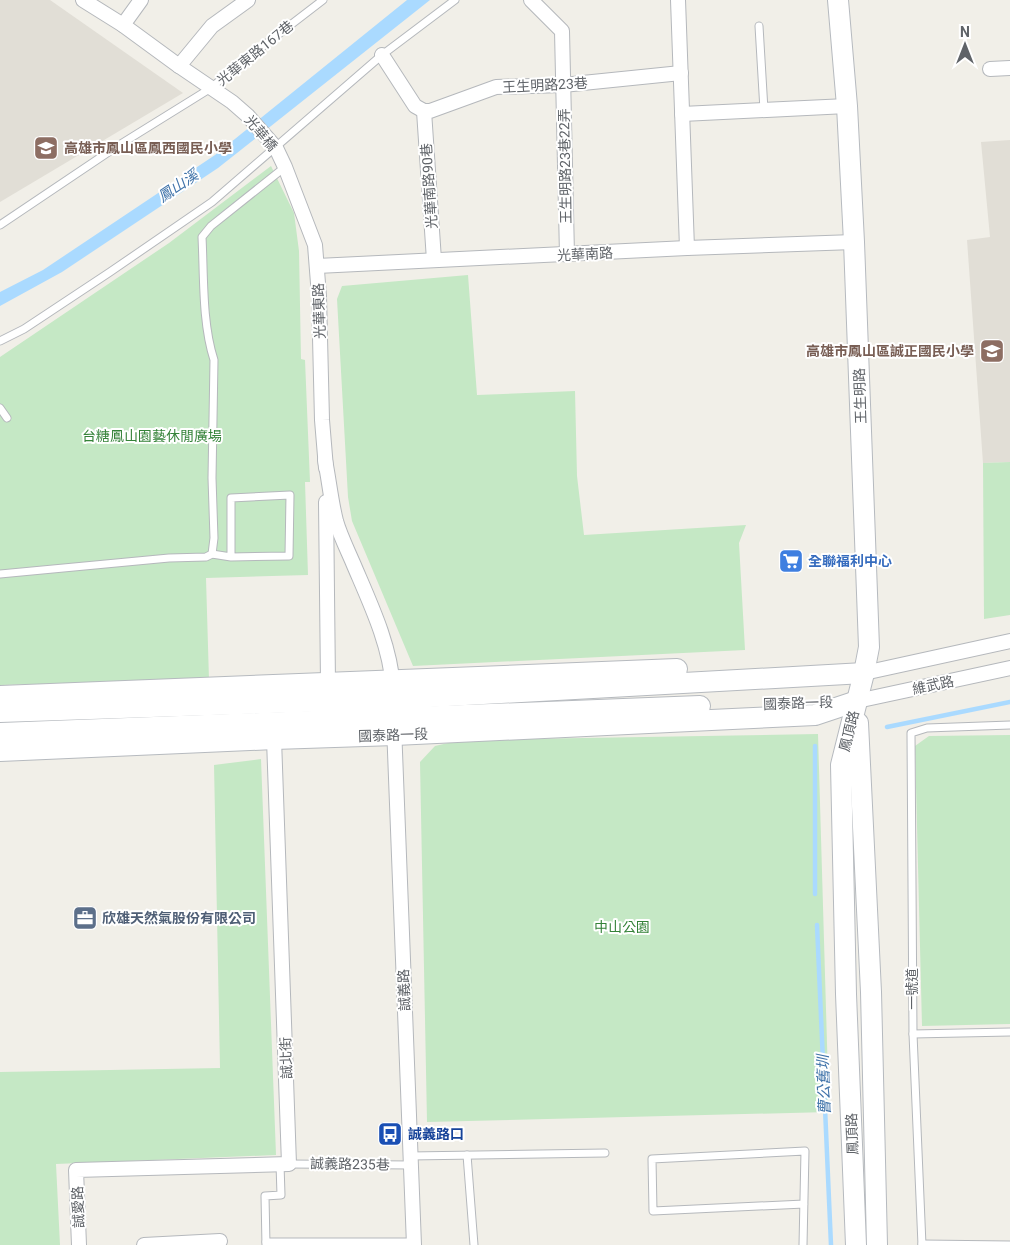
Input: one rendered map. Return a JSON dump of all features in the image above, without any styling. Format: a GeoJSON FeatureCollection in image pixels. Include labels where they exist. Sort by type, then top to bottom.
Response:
{"type":"FeatureCollection","features":[{"type":"Feature","properties":{"kind":"street"},"geometry":{"type":"LineString","coordinates":[[83,0],[211,88]]}},
{"type":"Feature","properties":{"kind":"street"},"geometry":{"type":"LineString","coordinates":[[123,26],[141,0]]}},
{"type":"Feature","properties":{"kind":"street"},"geometry":{"type":"LineString","coordinates":[[178,66],[212,26],[248,0]]}},
{"type":"Feature","properties":{"kind":"street","name":"王生明路23巷22弄"},"geometry":{"type":"LineString","coordinates":[[531,0],[562,31],[567,255]]}},
{"type":"Feature","properties":{"kind":"street"},"geometry":{"type":"LineString","coordinates":[[678,0],[688,248]]}},
{"type":"Feature","properties":{"kind":"street","name":"王生明路"},"geometry":{"type":"LineString","coordinates":[[838,0],[847,106],[854,242],[869,647],[857,701]]}},
{"type":"Feature","properties":{"kind":"street"},"geometry":{"type":"LineString","coordinates":[[382,55],[415,106],[424,111]]}},
{"type":"Feature","properties":{"kind":"street"},"geometry":{"type":"LineString","coordinates":[[990,69],[1010,68]]}},
{"type":"Feature","properties":{"kind":"street","name":"王生明路23巷"},"geometry":{"type":"LineString","coordinates":[[424,111],[430,111],[496,88],[563,85],[681,73]]}},
{"type":"Feature","properties":{"kind":"street","name":"光華橋"},"geometry":{"type":"LineString","coordinates":[[211,88],[232,102],[248,116],[276,148],[285,167]]}},
{"type":"Feature","properties":{"kind":"street"},"geometry":{"type":"LineString","coordinates":[[682,114],[847,106]]}},
{"type":"Feature","properties":{"kind":"street","name":"光華南路90巷"},"geometry":{"type":"LineString","coordinates":[[424,111],[434,260]]}},
{"type":"Feature","properties":{"kind":"street","name":"光華東路"},"geometry":{"type":"LineString","coordinates":[[285,167],[315,246],[319,296],[322,420],[326,460],[336,521],[385,643],[390,664],[394,708]]}},
{"type":"Feature","properties":{"kind":"street","name":"光華南路"},"geometry":{"type":"LineString","coordinates":[[316,266],[854,242]]}},
{"type":"Feature","properties":{"kind":"street","name":"光華東路"},"geometry":{"type":"LineString","coordinates":[[326,460],[328,683]]}},
{"type":"Feature","properties":{"kind":"street","name":"維武路"},"geometry":{"type":"LineString","coordinates":[[864,673],[1010,641]]}},
{"type":"Feature","properties":{"kind":"street","name":"維武路"},"geometry":{"type":"LineString","coordinates":[[857,701],[1010,668]]}},
{"type":"Feature","properties":{"kind":"street","name":"國泰路一段"},"geometry":{"type":"LineString","coordinates":[[0,751],[274,739],[485,685],[864,673]]}},
{"type":"Feature","properties":{"kind":"street","name":"國泰路一段"},"geometry":{"type":"LineString","coordinates":[[0,696],[328,683],[394,708]]}},
{"type":"Feature","properties":{"kind":"street","name":"國泰路一段"},"geometry":{"type":"LineString","coordinates":[[0,712],[857,701]]}},
{"type":"Feature","properties":{"kind":"street","name":"鳳頂路"},"geometry":{"type":"LineString","coordinates":[[856,1245],[846,994],[841,765],[857,701]]}},
{"type":"Feature","properties":{"kind":"street","name":"鳳頂路"},"geometry":{"type":"LineString","coordinates":[[857,701],[871,992],[877,1245]]}},
{"type":"Feature","properties":{"kind":"street","name":"國泰路一段"},"geometry":{"type":"LineString","coordinates":[[0,733],[394,708]]}},
{"type":"Feature","properties":{"kind":"street","name":"誠義路"},"geometry":{"type":"LineString","coordinates":[[394,708],[414,1244]]}},
{"type":"Feature","properties":{"kind":"street","name":"誠北街"},"geometry":{"type":"LineString","coordinates":[[274,739],[285,1164]]}},
{"type":"Feature","properties":{"kind":"street","name":"誠愛路"},"geometry":{"type":"LineString","coordinates":[[79,1245],[76,1170],[285,1164]]}},
{"type":"Feature","properties":{"kind":"street"},"geometry":{"type":"LineString","coordinates":[[144,1245],[220,1241]]}},
{"type":"Feature","properties":{"kind":"lane","name":"光華東路167巷"},"geometry":{"type":"LineString","coordinates":[[0,225],[116,147],[211,88],[323,0]]}},
{"type":"Feature","properties":{"kind":"lane"},"geometry":{"type":"LineString","coordinates":[[0,341],[24,329],[204,208],[382,55],[455,0]]}},
{"type":"Feature","properties":{"kind":"lane"},"geometry":{"type":"LineString","coordinates":[[759,26],[764,110]]}},
{"type":"Feature","properties":{"kind":"lane"},"geometry":{"type":"LineString","coordinates":[[212,554],[214,538],[212,478],[214,360],[209,345],[205,308],[202,237],[211,226],[285,167]]}},
{"type":"Feature","properties":{"kind":"lane"},"geometry":{"type":"LineString","coordinates":[[0,408],[7,418]]}},
{"type":"Feature","properties":{"kind":"lane"},"geometry":{"type":"LineString","coordinates":[[0,574],[169,558],[206,557],[212,554],[231,557],[289,556],[290,495],[231,498],[231,557]]}},
{"type":"Feature","properties":{"kind":"lane","name":"一號道"},"geometry":{"type":"LineString","coordinates":[[922,1245],[912,1034],[911,733],[927,728],[1010,724]]}},
{"type":"Feature","properties":{"kind":"lane"},"geometry":{"type":"LineString","coordinates":[[912,1034],[1010,1032]]}},
{"type":"Feature","properties":{"kind":"lane"},"geometry":{"type":"LineString","coordinates":[[803,1245],[804,1204],[805,1151],[652,1159],[653,1211],[804,1204]]}},
{"type":"Feature","properties":{"kind":"lane","name":"誠義路235巷"},"geometry":{"type":"LineString","coordinates":[[285,1164],[410,1160],[467,1155],[605,1153]]}},
{"type":"Feature","properties":{"kind":"lane"},"geometry":{"type":"LineString","coordinates":[[467,1155],[474,1245]]}},
{"type":"Feature","properties":{"kind":"lane"},"geometry":{"type":"LineString","coordinates":[[285,1164],[282,1195],[265,1196],[266,1243],[414,1244]]}},
{"type":"Feature","properties":{"kind":"lane"},"geometry":{"type":"LineString","coordinates":[[922,1245],[1010,1245]]}},
{"type":"Feature","properties":{"kind":"shaded area","name":"高雄市鳳山區鳳西國民小學"},"geometry":{"type":"Polygon","coordinates":[[[0,0],[50,0],[183,93],[0,202],[0,0]]]}},
{"type":"Feature","properties":{"kind":"shaded area","name":"高雄市鳳山區誠正國民小學"},"geometry":{"type":"Polygon","coordinates":[[[1010,140],[1010,462],[983,463],[967,240],[990,237],[981,142],[1010,140]]]}},
{"type":"Feature","properties":{"kind":"green space","name":"台糖鳳山園藝休閒廣場"},"geometry":{"type":"Polygon","coordinates":[[[271,166],[294,213],[299,251],[301,359],[305,360],[310,482],[305,482],[308,575],[206,578],[209,680],[0,685],[0,357],[169,243],[271,166]]]}},
{"type":"Feature","properties":{"kind":"green space"},"geometry":{"type":"Polygon","coordinates":[[[468,275],[477,395],[575,391],[577,476],[584,535],[746,525],[739,543],[745,650],[413,666],[352,521],[348,497],[337,299],[342,286],[468,275]]]}},
{"type":"Feature","properties":{"kind":"green space"},"geometry":{"type":"Polygon","coordinates":[[[1010,462],[1010,615],[984,619],[983,463],[1010,462]]]}},
{"type":"Feature","properties":{"kind":"green space","name":"中山公園"},"geometry":{"type":"Polygon","coordinates":[[[818,734],[829,1112],[427,1122],[420,762],[435,746],[461,740],[818,734]]]}},
{"type":"Feature","properties":{"kind":"green space"},"geometry":{"type":"Polygon","coordinates":[[[1010,735],[1010,1024],[922,1026],[915,746],[929,736],[1010,735]]]}},
{"type":"Feature","properties":{"kind":"green space"},"geometry":{"type":"Polygon","coordinates":[[[261,759],[276,1155],[56,1164],[60,1245],[0,1245],[0,1072],[220,1068],[214,765],[261,759]]]}},
{"type":"Feature","properties":{"kind":"water","name":"鳳山溪"},"geometry":{"type":"Polygon","coordinates":[[[407,0],[430,0],[218,168],[62,272],[0,306],[0,292],[43,270],[215,155],[407,0]]]}},
{"type":"Feature","properties":{"kind":"waterway","name":"曹公舊圳"},"geometry":{"type":"LineString","coordinates":[[887,727],[1010,702]]}},
{"type":"Feature","properties":{"kind":"waterway","name":"曹公舊圳"},"geometry":{"type":"LineString","coordinates":[[815,746],[815,894]]}},
{"type":"Feature","properties":{"kind":"waterway","name":"曹公舊圳"},"geometry":{"type":"LineString","coordinates":[[817,925],[831,1245]]}},
{"type":"Feature","properties":{"kind":"place","name":"高雄市鳳山區鳳西國民小學"},"geometry":{"type":"Point","coordinates":[46,148]}},
{"type":"Feature","properties":{"kind":"place","name":"高雄市鳳山區誠正國民小學"},"geometry":{"type":"Point","coordinates":[992,351]}},
{"type":"Feature","properties":{"kind":"place","name":"全聯福利中心"},"geometry":{"type":"Point","coordinates":[791,561]}},
{"type":"Feature","properties":{"kind":"place","name":"欣雄天然氣股份有限公司"},"geometry":{"type":"Point","coordinates":[85,918]}},
{"type":"Feature","properties":{"kind":"place","name":"誠義路口"},"geometry":{"type":"Point","coordinates":[390,1134]}}]}
